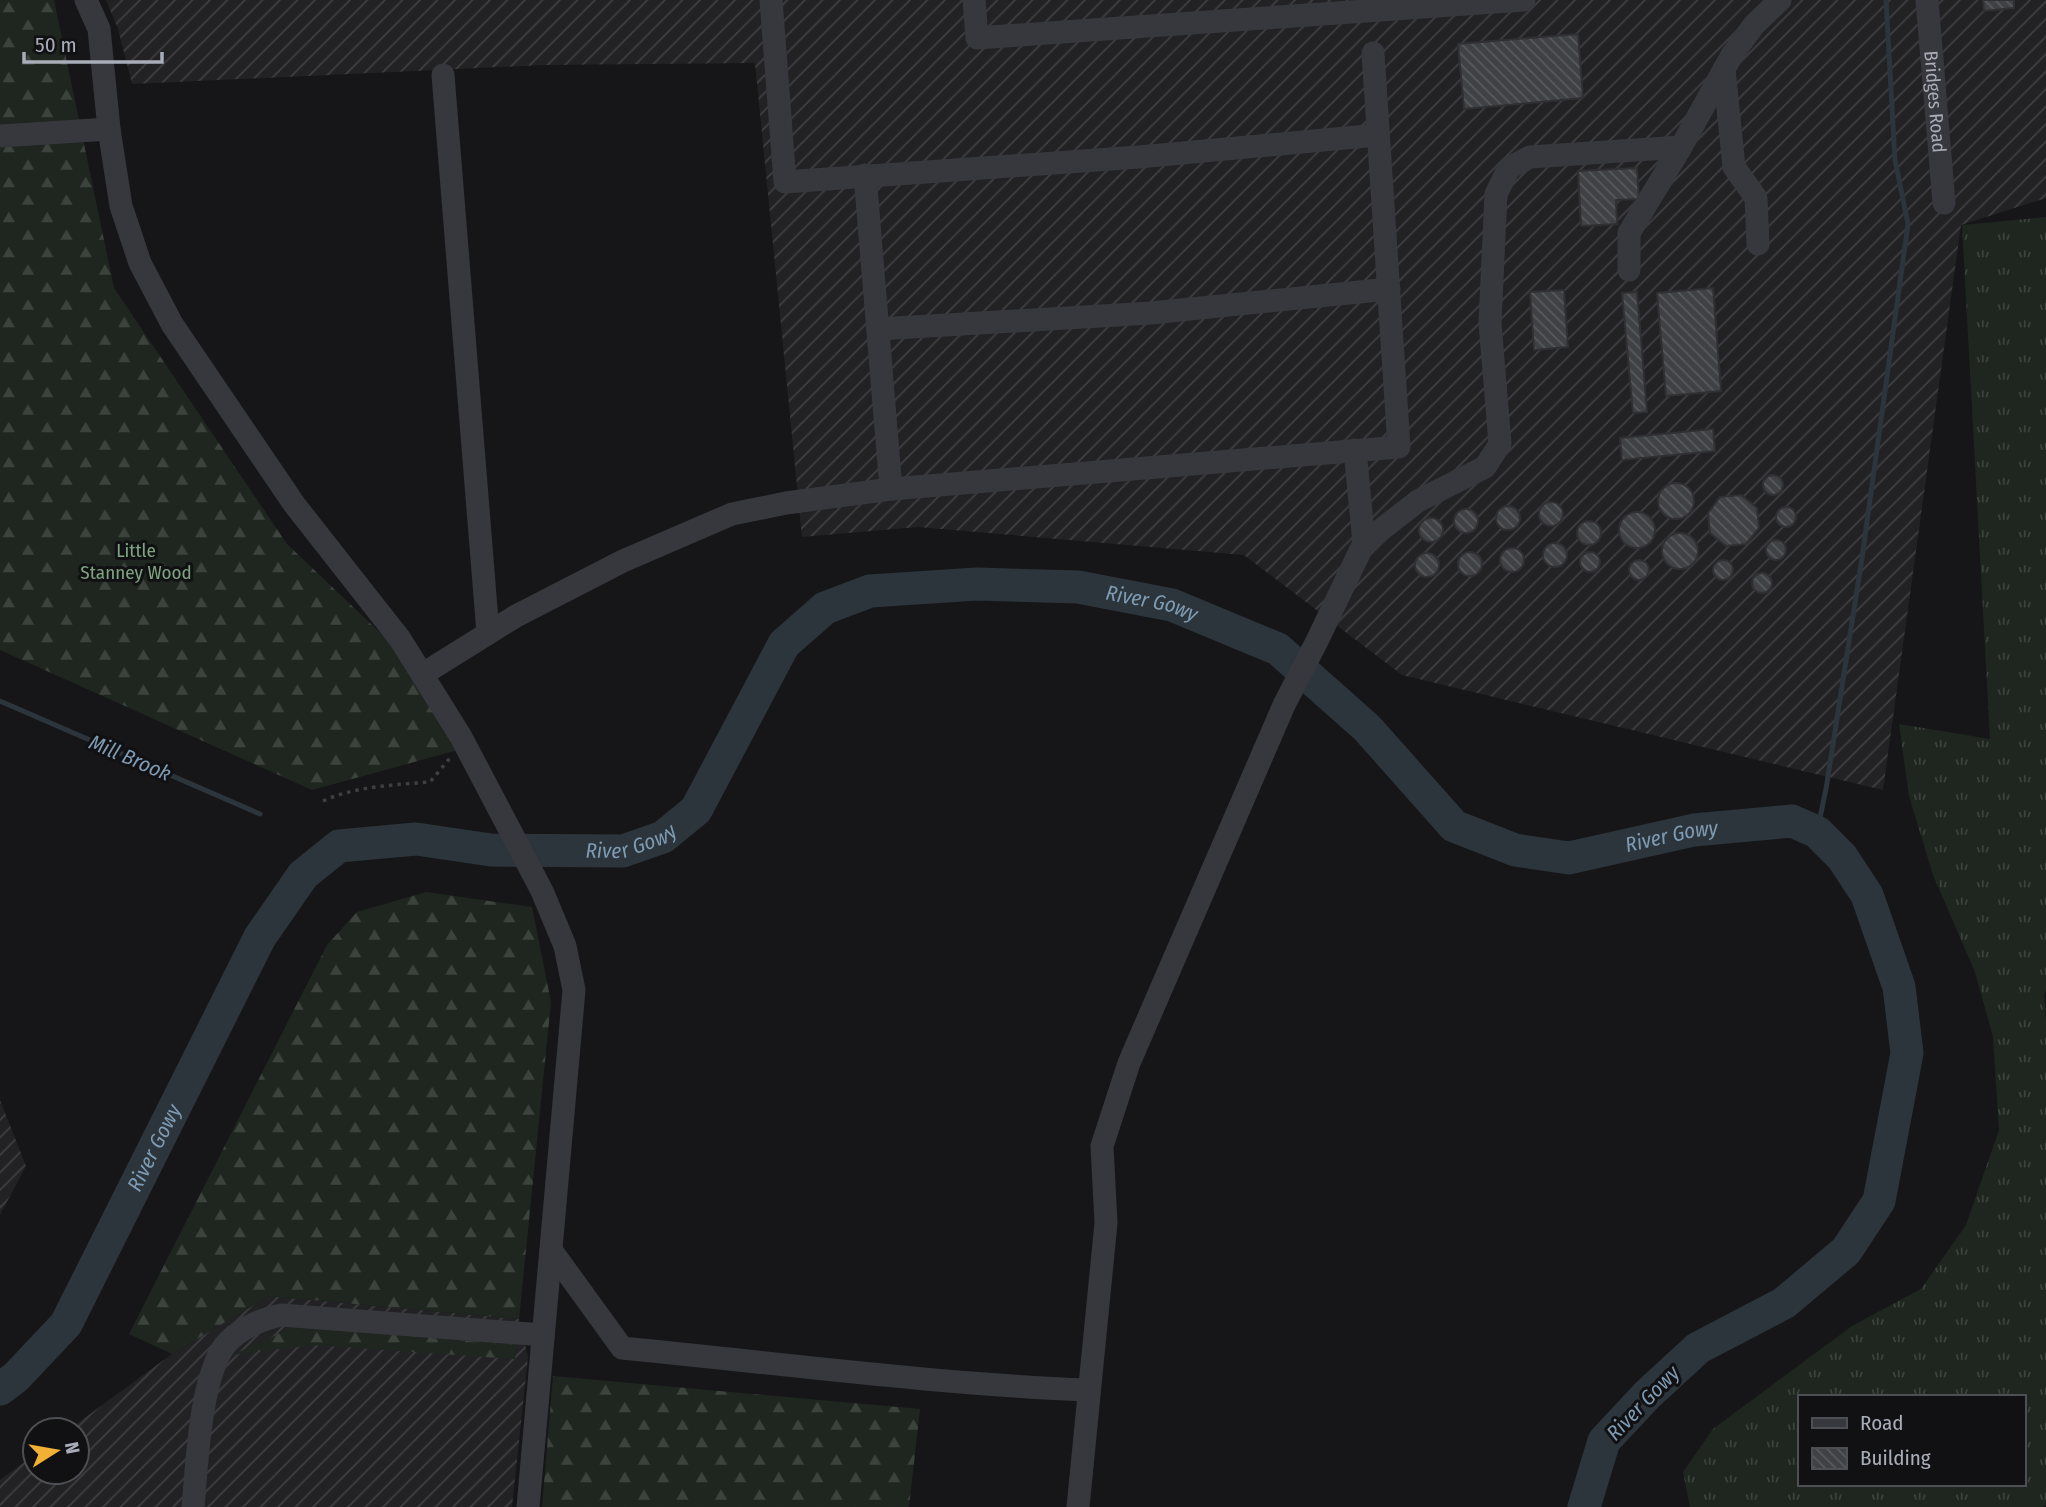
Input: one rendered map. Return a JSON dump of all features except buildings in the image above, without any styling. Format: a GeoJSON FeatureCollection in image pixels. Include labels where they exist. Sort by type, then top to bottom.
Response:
{"type":"FeatureCollection","features":[{"type":"Feature","properties":{"kind":"street"},"geometry":{"type":"LineString","coordinates":[[86,0],[99,29],[109,129],[121,206],[140,263],[172,324],[294,504],[400,639],[423,674],[493,797],[542,891],[565,946],[574,990],[528,1507]]}},
{"type":"Feature","properties":{"kind":"street"},"geometry":{"type":"LineString","coordinates":[[771,0],[785,182],[1139,157],[1378,135]]}},
{"type":"Feature","properties":{"kind":"street"},"geometry":{"type":"LineString","coordinates":[[974,0],[977,38],[1524,0]]}},
{"type":"Feature","properties":{"kind":"street"},"geometry":{"type":"LineString","coordinates":[[1629,270],[1629,233],[1724,69],[1754,25],[1780,0]]}},
{"type":"Feature","properties":{"kind":"street","name":"Bridges Road"},"geometry":{"type":"LineString","coordinates":[[1927,0],[1944,203]]}},
{"type":"Feature","properties":{"kind":"street"},"geometry":{"type":"LineString","coordinates":[[423,674],[516,615],[623,561],[733,514],[786,503],[891,489],[1399,447],[1373,53]]}},
{"type":"Feature","properties":{"kind":"street"},"geometry":{"type":"LineString","coordinates":[[1724,69],[1734,167],[1756,198],[1758,244]]}},
{"type":"Feature","properties":{"kind":"street"},"geometry":{"type":"LineString","coordinates":[[443,75],[488,633]]}},
{"type":"Feature","properties":{"kind":"street"},"geometry":{"type":"LineString","coordinates":[[0,136],[109,129]]}},
{"type":"Feature","properties":{"kind":"street"},"geometry":{"type":"LineString","coordinates":[[1078,1507],[1106,1223],[1102,1146],[1129,1063],[1284,705],[1364,543],[1418,501],[1485,467],[1500,444],[1490,323],[1496,194],[1509,167],[1530,157],[1681,147]]}},
{"type":"Feature","properties":{"kind":"street"},"geometry":{"type":"LineString","coordinates":[[865,175],[891,489]]}},
{"type":"Feature","properties":{"kind":"street"},"geometry":{"type":"LineString","coordinates":[[878,329],[1151,313],[1389,289]]}},
{"type":"Feature","properties":{"kind":"street"},"geometry":{"type":"LineString","coordinates":[[1355,450],[1364,543]]}},
{"type":"Feature","properties":{"kind":"street"},"geometry":{"type":"LineString","coordinates":[[551,1250],[622,1348],[928,1380],[1089,1390]]}},
{"type":"Feature","properties":{"kind":"street"},"geometry":{"type":"LineString","coordinates":[[193,1507],[203,1408],[210,1380],[224,1346],[233,1337],[258,1322],[281,1315],[543,1335]]}},
{"type":"Feature","properties":{"kind":"path"},"geometry":{"type":"LineString","coordinates":[[323,801],[341,793],[380,786],[430,782],[449,761],[461,737]]}},
{"type":"Feature","properties":{"kind":"shaded area"},"geometry":{"type":"Polygon","coordinates":[[[106,0],[2046,0],[2046,198],[1961,225],[1883,790],[1402,675],[1244,555],[918,527],[802,537],[755,63],[545,65],[132,84],[118,29],[106,0]]]}},
{"type":"Feature","properties":{"kind":"shaded area"},"geometry":{"type":"Polygon","coordinates":[[[0,1100],[26,1166],[0,1215],[0,1100]]]}},
{"type":"Feature","properties":{"kind":"shaded area"},"geometry":{"type":"Polygon","coordinates":[[[269,1296],[519,1319],[528,1357],[512,1507],[0,1507],[0,1480],[21,1464],[21,1486],[91,1486],[91,1416],[87,1416],[172,1354],[269,1296]]]}},
{"type":"Feature","properties":{"kind":"green space","name":"Little Stanney Wood"},"geometry":{"type":"Polygon","coordinates":[[[0,0],[54,0],[114,288],[287,544],[393,645],[458,750],[312,790],[0,650],[0,0]]]}},
{"type":"Feature","properties":{"kind":"green space"},"geometry":{"type":"Polygon","coordinates":[[[2046,217],[2046,1505],[1690,1507],[1683,1472],[1713,1429],[1852,1326],[1921,1289],[1966,1225],[1999,1130],[1993,1037],[1975,972],[1933,875],[1909,796],[1899,724],[1990,739],[1962,225],[2046,217]]]}},
{"type":"Feature","properties":{"kind":"green space"},"geometry":{"type":"Polygon","coordinates":[[[426,892],[532,907],[551,1002],[519,1319],[269,1296],[172,1354],[129,1334],[327,945],[357,912],[426,892]]]}},
{"type":"Feature","properties":{"kind":"green space"},"geometry":{"type":"Polygon","coordinates":[[[294,1327],[516,1345],[515,1359],[313,1345],[232,1355],[294,1327]]]}},
{"type":"Feature","properties":{"kind":"green space"},"geometry":{"type":"Polygon","coordinates":[[[553,1376],[920,1409],[909,1507],[542,1507],[553,1376]]]}},
{"type":"Feature","properties":{"kind":"waterway"},"geometry":{"type":"LineString","coordinates":[[1817,832],[1862,558],[1908,224],[1895,160],[1886,0]]}},
{"type":"Feature","properties":{"kind":"waterway","name":"River Gowy"},"geometry":{"type":"LineString","coordinates":[[0,1389],[16,1377],[66,1324],[260,937],[303,875],[339,846],[416,839],[491,850],[623,851],[663,837],[696,810],[784,644],[825,608],[870,591],[977,584],[1078,587],[1172,605],[1278,649],[1367,728],[1454,826],[1515,850],[1569,858],[1694,830],[1792,821],[1817,832],[1842,857],[1867,895],[1899,987],[1907,1053],[1879,1201],[1846,1251],[1784,1303],[1698,1348],[1647,1395],[1604,1441],[1584,1507]]}},
{"type":"Feature","properties":{"kind":"waterway","name":"Mill Brook"},"geometry":{"type":"LineString","coordinates":[[0,701],[260,814]]}}]}
